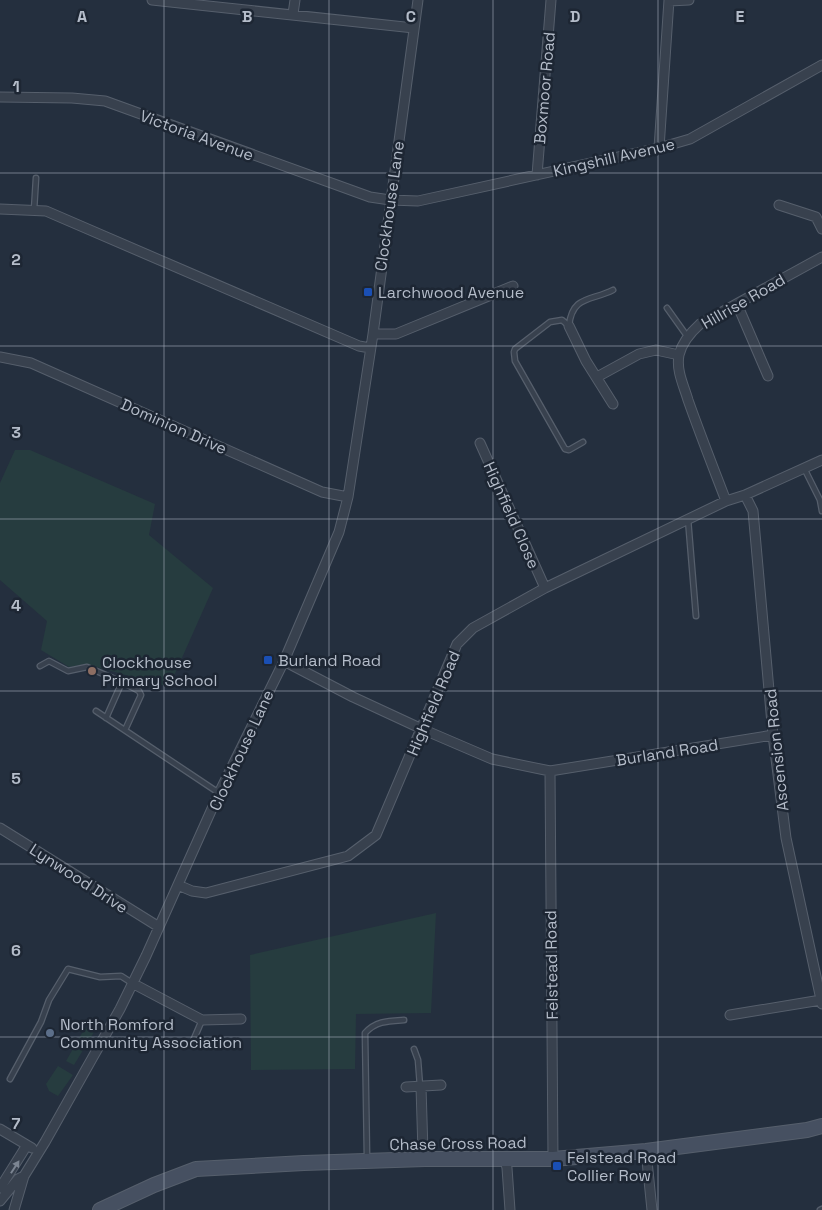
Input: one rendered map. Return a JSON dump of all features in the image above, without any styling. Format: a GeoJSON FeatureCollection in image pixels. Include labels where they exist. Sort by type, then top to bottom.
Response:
{"type":"FeatureCollection","features":[{"type":"Feature","properties":{"kind":"main road","name":"Chase Cross Road"},"geometry":{"type":"LineString","coordinates":[[100,1210],[154,1185],[196,1169],[425,1159],[553,1159],[646,1151],[807,1130],[822,1126]]}},
{"type":"Feature","properties":{"kind":"street"},"geometry":{"type":"LineString","coordinates":[[152,0],[414,28]]}},
{"type":"Feature","properties":{"kind":"street"},"geometry":{"type":"LineString","coordinates":[[293,14],[295,0]]}},
{"type":"Feature","properties":{"kind":"street","name":"Clockhouse Lane"},"geometry":{"type":"LineString","coordinates":[[14,1210],[24,1176],[113,1028],[219,793],[284,661],[334,546],[348,497],[373,334],[418,0]]}},
{"type":"Feature","properties":{"kind":"street","name":"Boxmoor Road"},"geometry":{"type":"LineString","coordinates":[[537,175],[551,0]]}},
{"type":"Feature","properties":{"kind":"street"},"geometry":{"type":"LineString","coordinates":[[659,148],[669,0],[689,0]]}},
{"type":"Feature","properties":{"kind":"street","name":"Kingshill Avenue"},"geometry":{"type":"LineString","coordinates":[[390,200],[418,201],[690,140],[822,65]]}},
{"type":"Feature","properties":{"kind":"street","name":"Victoria Avenue"},"geometry":{"type":"LineString","coordinates":[[0,96],[106,101],[370,197],[390,200]]}},
{"type":"Feature","properties":{"kind":"street"},"geometry":{"type":"LineString","coordinates":[[779,205],[816,217],[822,229]]}},
{"type":"Feature","properties":{"kind":"street"},"geometry":{"type":"LineString","coordinates":[[0,209],[46,210],[360,346],[370,348]]}},
{"type":"Feature","properties":{"kind":"street","name":"Hillrise Road"},"geometry":{"type":"LineString","coordinates":[[726,501],[700,435],[678,369],[679,355],[687,336],[700,324],[822,257]]}},
{"type":"Feature","properties":{"kind":"street"},"geometry":{"type":"LineString","coordinates":[[373,334],[396,334],[513,286]]}},
{"type":"Feature","properties":{"kind":"street"},"geometry":{"type":"LineString","coordinates":[[737,304],[768,376]]}},
{"type":"Feature","properties":{"kind":"street"},"geometry":{"type":"LineString","coordinates":[[569,326],[586,362],[613,404]]}},
{"type":"Feature","properties":{"kind":"street"},"geometry":{"type":"LineString","coordinates":[[597,377],[639,354],[656,350],[679,355]]}},
{"type":"Feature","properties":{"kind":"street","name":"Dominion Drive"},"geometry":{"type":"LineString","coordinates":[[0,357],[31,363],[322,492],[348,497]]}},
{"type":"Feature","properties":{"kind":"street","name":"Highfield Close"},"geometry":{"type":"LineString","coordinates":[[480,443],[545,588]]}},
{"type":"Feature","properties":{"kind":"street","name":"Highfield Road"},"geometry":{"type":"LineString","coordinates":[[178,885],[206,893],[348,856],[376,835],[457,644],[473,628],[545,588],[688,519],[822,460]]}},
{"type":"Feature","properties":{"kind":"street","name":"Ascension Road"},"geometry":{"type":"LineString","coordinates":[[745,495],[753,511],[774,735],[786,838],[822,1002]]}},
{"type":"Feature","properties":{"kind":"street","name":"Burland Road"},"geometry":{"type":"LineString","coordinates":[[284,661],[353,697],[492,759],[550,771],[774,735]]}},
{"type":"Feature","properties":{"kind":"street","name":"Felstead Road"},"geometry":{"type":"LineString","coordinates":[[550,771],[553,1159]]}},
{"type":"Feature","properties":{"kind":"street","name":"Lynwood Drive"},"geometry":{"type":"LineString","coordinates":[[0,828],[159,927]]}},
{"type":"Feature","properties":{"kind":"street"},"geometry":{"type":"LineString","coordinates":[[132,983],[202,1020],[241,1019]]}},
{"type":"Feature","properties":{"kind":"street"},"geometry":{"type":"LineString","coordinates":[[730,1015],[822,1002]]}},
{"type":"Feature","properties":{"kind":"street"},"geometry":{"type":"LineString","coordinates":[[406,1087],[441,1085]]}},
{"type":"Feature","properties":{"kind":"street"},"geometry":{"type":"LineString","coordinates":[[421,1087],[423,1152],[425,1159]]}},
{"type":"Feature","properties":{"kind":"street"},"geometry":{"type":"LineString","coordinates":[[0,1129],[39,1151]]}},
{"type":"Feature","properties":{"kind":"street"},"geometry":{"type":"LineString","coordinates":[[0,1188],[27,1145]]}},
{"type":"Feature","properties":{"kind":"street"},"geometry":{"type":"LineString","coordinates":[[646,1151],[652,1210]]}},
{"type":"Feature","properties":{"kind":"street"},"geometry":{"type":"LineString","coordinates":[[505,1159],[510,1210]]}},
{"type":"Feature","properties":{"kind":"street","name":"Clockhouse Lane"},"geometry":{"type":"LineString","coordinates":[[0,1201],[18,1179],[24,1176]]}},
{"type":"Feature","properties":{"kind":"lane"},"geometry":{"type":"LineString","coordinates":[[34,210],[36,178]]}},
{"type":"Feature","properties":{"kind":"lane"},"geometry":{"type":"LineString","coordinates":[[583,442],[569,450],[565,448],[515,361],[515,349],[550,322],[562,320],[569,326],[572,310],[582,301],[602,296],[613,290]]}},
{"type":"Feature","properties":{"kind":"lane"},"geometry":{"type":"LineString","coordinates":[[667,308],[687,336]]}},
{"type":"Feature","properties":{"kind":"lane"},"geometry":{"type":"LineString","coordinates":[[804,468],[820,500],[822,511]]}},
{"type":"Feature","properties":{"kind":"lane"},"geometry":{"type":"LineString","coordinates":[[688,519],[696,616]]}},
{"type":"Feature","properties":{"kind":"lane"},"geometry":{"type":"LineString","coordinates":[[40,666],[49,660],[68,671],[87,667],[139,691],[141,695],[125,730]]}},
{"type":"Feature","properties":{"kind":"lane"},"geometry":{"type":"LineString","coordinates":[[106,718],[122,682]]}},
{"type":"Feature","properties":{"kind":"lane"},"geometry":{"type":"LineString","coordinates":[[96,711],[219,793]]}},
{"type":"Feature","properties":{"kind":"lane"},"geometry":{"type":"LineString","coordinates":[[10,1078],[41,1022],[48,1000],[68,969],[100,977],[121,976],[132,983]]}},
{"type":"Feature","properties":{"kind":"lane"},"geometry":{"type":"LineString","coordinates":[[193,1041],[202,1020]]}},
{"type":"Feature","properties":{"kind":"lane"},"geometry":{"type":"LineString","coordinates":[[367,1162],[365,1033],[378,1023],[404,1020]]}},
{"type":"Feature","properties":{"kind":"lane"},"geometry":{"type":"LineString","coordinates":[[414,1049],[418,1060],[421,1087]]}},
{"type":"Feature","properties":{"kind":"green space"},"geometry":{"type":"Polygon","coordinates":[[[15,450],[30,450],[155,504],[149,535],[213,588],[169,687],[86,664],[69,667],[41,650],[47,621],[0,580],[0,483],[15,450]]]}},
{"type":"Feature","properties":{"kind":"green space"},"geometry":{"type":"Polygon","coordinates":[[[436,913],[431,1013],[356,1014],[355,1069],[251,1070],[250,955],[436,913]]]}},
{"type":"Feature","properties":{"kind":"green space"},"geometry":{"type":"Polygon","coordinates":[[[85,1028],[94,1032],[74,1065],[66,1061],[85,1028]]]}},
{"type":"Feature","properties":{"kind":"green space"},"geometry":{"type":"Polygon","coordinates":[[[58,1066],[73,1075],[58,1096],[49,1091],[46,1084],[58,1066]]]}},
{"type":"Feature","properties":{"kind":"place","name":"Larchwood Avenue"},"geometry":{"type":"Point","coordinates":[368,292]}},
{"type":"Feature","properties":{"kind":"place","name":"Burland Road"},"geometry":{"type":"Point","coordinates":[268,660]}},
{"type":"Feature","properties":{"kind":"place","name":"Clockhouse Primary School"},"geometry":{"type":"Point","coordinates":[92,671]}},
{"type":"Feature","properties":{"kind":"place","name":"North Romford Community Association"},"geometry":{"type":"Point","coordinates":[50,1033]}},
{"type":"Feature","properties":{"kind":"place","name":"Felstead Road Collier Row"},"geometry":{"type":"Point","coordinates":[557,1166]}}]}
